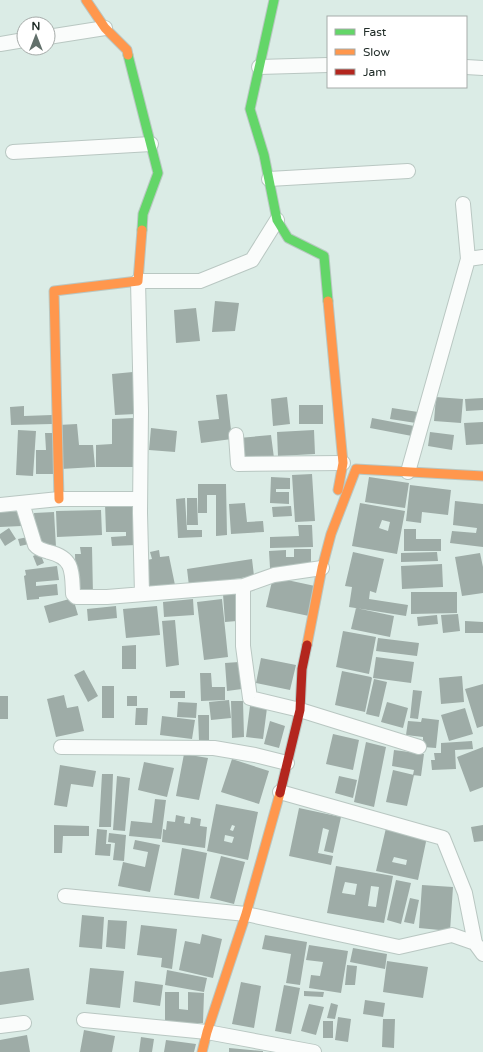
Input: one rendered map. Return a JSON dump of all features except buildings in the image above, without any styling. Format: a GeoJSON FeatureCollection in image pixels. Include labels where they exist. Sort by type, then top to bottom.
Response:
{"type":"FeatureCollection","features":[{"type":"Feature","properties":{"kind":"street"},"geometry":{"type":"LineString","coordinates":[[86,0],[105,28],[127,50],[158,173],[143,214],[138,281],[141,411],[140,499],[142,594]]}},
{"type":"Feature","properties":{"kind":"street"},"geometry":{"type":"LineString","coordinates":[[274,0],[250,109],[264,155],[277,220],[288,238],[324,256],[343,463],[332,534]]}},
{"type":"Feature","properties":{"kind":"street"},"geometry":{"type":"LineString","coordinates":[[56,36],[105,28]]}},
{"type":"Feature","properties":{"kind":"street"},"geometry":{"type":"LineString","coordinates":[[0,44],[16,41]]}},
{"type":"Feature","properties":{"kind":"street"},"geometry":{"type":"LineString","coordinates":[[259,67],[327,65]]}},
{"type":"Feature","properties":{"kind":"street"},"geometry":{"type":"LineString","coordinates":[[467,67],[483,68]]}},
{"type":"Feature","properties":{"kind":"street"},"geometry":{"type":"LineString","coordinates":[[13,152],[151,144]]}},
{"type":"Feature","properties":{"kind":"street"},"geometry":{"type":"LineString","coordinates":[[269,179],[408,171]]}},
{"type":"Feature","properties":{"kind":"street"},"geometry":{"type":"LineString","coordinates":[[408,472],[468,259],[463,204]]}},
{"type":"Feature","properties":{"kind":"street"},"geometry":{"type":"LineString","coordinates":[[58,499],[54,290],[138,281],[200,281],[252,260],[277,220]]}},
{"type":"Feature","properties":{"kind":"street"},"geometry":{"type":"LineString","coordinates":[[468,259],[483,257]]}},
{"type":"Feature","properties":{"kind":"street"},"geometry":{"type":"LineString","coordinates":[[236,435],[238,464],[343,463]]}},
{"type":"Feature","properties":{"kind":"street"},"geometry":{"type":"LineString","coordinates":[[202,1052],[207,1032],[246,914],[280,792],[300,710],[302,669],[322,568],[332,534],[356,469],[483,476]]}},
{"type":"Feature","properties":{"kind":"street"},"geometry":{"type":"LineString","coordinates":[[0,505],[58,499],[140,499]]}},
{"type":"Feature","properties":{"kind":"street"},"geometry":{"type":"LineString","coordinates":[[22,503],[35,545],[39,549],[64,558],[72,571],[74,596],[107,597],[243,586],[274,576],[322,568]]}},
{"type":"Feature","properties":{"kind":"street"},"geometry":{"type":"LineString","coordinates":[[243,586],[244,646],[250,698],[300,710],[419,747]]}},
{"type":"Feature","properties":{"kind":"street"},"geometry":{"type":"LineString","coordinates":[[61,747],[214,748],[255,755],[287,763]]}},
{"type":"Feature","properties":{"kind":"street"},"geometry":{"type":"LineString","coordinates":[[280,792],[443,838],[465,893],[475,943],[483,954]]}},
{"type":"Feature","properties":{"kind":"street"},"geometry":{"type":"LineString","coordinates":[[65,896],[246,914],[399,946],[452,934],[475,943]]}},
{"type":"Feature","properties":{"kind":"street"},"geometry":{"type":"LineString","coordinates":[[84,1020],[207,1032],[314,1052]]}},
{"type":"Feature","properties":{"kind":"street"},"geometry":{"type":"LineString","coordinates":[[0,1026],[24,1023]]}},
{"type":"Feature","properties":{"kind":"traffic: fast"},"geometry":{"type":"LineString","coordinates":[[274,0],[250,109],[264,155],[277,220],[288,238],[324,256],[328,301]]}},
{"type":"Feature","properties":{"kind":"traffic: fast"},"geometry":{"type":"LineString","coordinates":[[128,55],[158,173],[143,214],[142,230]]}},
{"type":"Feature","properties":{"kind":"traffic: slow"},"geometry":{"type":"LineString","coordinates":[[86,0],[105,28],[127,50],[128,55]]}},
{"type":"Feature","properties":{"kind":"traffic: slow"},"geometry":{"type":"LineString","coordinates":[[59,499],[54,291],[138,281],[142,230]]}},
{"type":"Feature","properties":{"kind":"traffic: slow"},"geometry":{"type":"LineString","coordinates":[[328,301],[343,463],[338,490]]}},
{"type":"Feature","properties":{"kind":"traffic: slow"},"geometry":{"type":"LineString","coordinates":[[307,645],[322,568],[331,534],[356,469],[483,476]]}},
{"type":"Feature","properties":{"kind":"traffic: slow"},"geometry":{"type":"LineString","coordinates":[[202,1052],[207,1032],[246,914],[280,793]]}},
{"type":"Feature","properties":{"kind":"traffic: jam"},"geometry":{"type":"LineString","coordinates":[[280,793],[300,710],[302,669],[307,645]]}}]}
